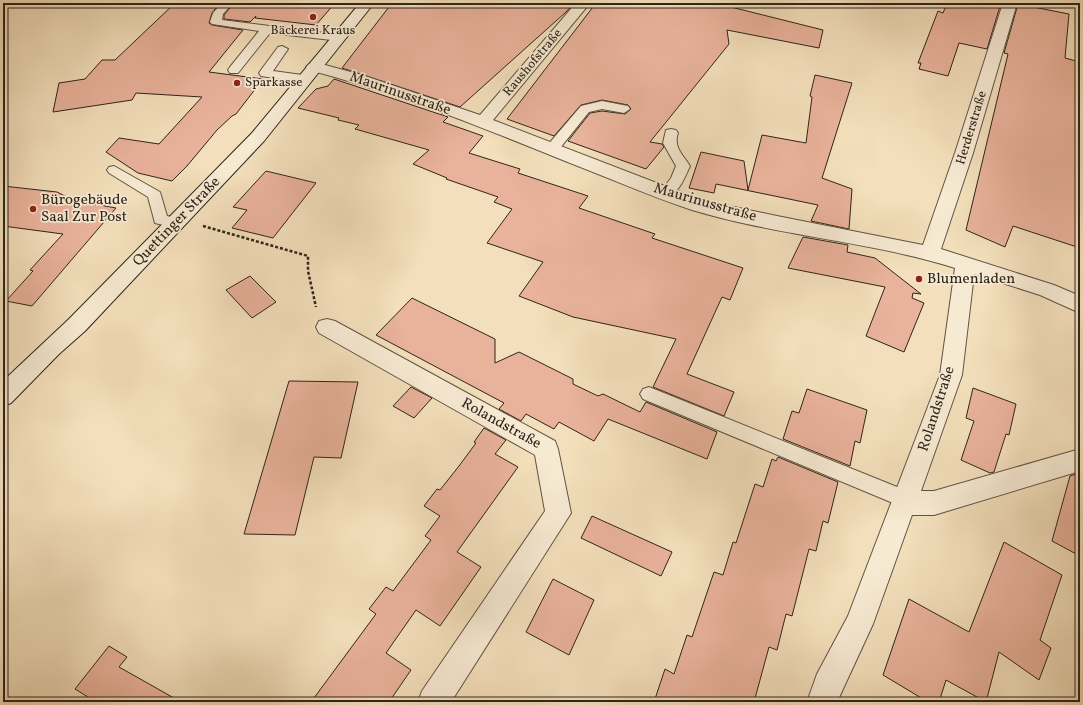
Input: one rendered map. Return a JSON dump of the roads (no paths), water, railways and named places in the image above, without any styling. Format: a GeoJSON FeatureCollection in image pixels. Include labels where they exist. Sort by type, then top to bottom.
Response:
{"type":"FeatureCollection","features":[{"type":"Feature","properties":{"kind":"street","name":"Quettinger Straße"},"geometry":{"type":"LineString","coordinates":[[3,396],[51,348],[77,325],[258,137],[367,3]]}},
{"type":"Feature","properties":{"kind":"street","name":"Raushofstraße"},"geometry":{"type":"LineString","coordinates":[[483,122],[583,3]]}},
{"type":"Feature","properties":{"kind":"street","name":"Herderstraße"},"geometry":{"type":"LineString","coordinates":[[930,253],[964,153],[1010,3]]}},
{"type":"Feature","properties":{"kind":"street","name":"Maurinusstraße"},"geometry":{"type":"LineString","coordinates":[[310,73],[356,78],[483,122],[666,194],[698,204],[777,223],[930,253],[1047,290],[1080,305]]}},
{"type":"Feature","properties":{"kind":"street","name":"Rolandstraße"},"geometry":{"type":"LineString","coordinates":[[822,702],[828,685],[859,624],[951,375],[965,265]]}},
{"type":"Feature","properties":{"kind":"street","name":"Rolandstraße"},"geometry":{"type":"LineString","coordinates":[[327,327],[546,449],[558,513],[433,702]]}},
{"type":"Feature","properties":{"kind":"street"},"geometry":{"type":"LineString","coordinates":[[904,501],[934,503],[1080,460]]}},
{"type":"Feature","properties":{"kind":"lane"},"geometry":{"type":"LineString","coordinates":[[228,3],[218,13],[216,22],[340,38]]}},
{"type":"Feature","properties":{"kind":"lane"},"geometry":{"type":"LineString","coordinates":[[234,70],[267,29]]}},
{"type":"Feature","properties":{"kind":"lane"},"geometry":{"type":"LineString","coordinates":[[282,49],[265,73],[310,73]]}},
{"type":"Feature","properties":{"kind":"lane"},"geometry":{"type":"LineString","coordinates":[[551,150],[585,109],[602,105],[624,109]]}},
{"type":"Feature","properties":{"kind":"lane"},"geometry":{"type":"LineString","coordinates":[[666,194],[677,179],[682,166],[669,146],[669,137],[671,133]]}},
{"type":"Feature","properties":{"kind":"lane"},"geometry":{"type":"LineString","coordinates":[[114,170],[155,195],[160,219],[176,221]]}},
{"type":"Feature","properties":{"kind":"lane"},"geometry":{"type":"LineString","coordinates":[[649,394],[904,501]]}},
{"type":"Feature","properties":{"kind":"place","name":"Bäckerei Kraus"},"geometry":{"type":"Point","coordinates":[313,17]}},
{"type":"Feature","properties":{"kind":"place","name":"Sparkasse"},"geometry":{"type":"Point","coordinates":[237,83]}},
{"type":"Feature","properties":{"kind":"place","name":"Bürogebäude Saal Zur Post"},"geometry":{"type":"Point","coordinates":[33,209]}},
{"type":"Feature","properties":{"kind":"place","name":"Blumenladen"},"geometry":{"type":"Point","coordinates":[919,279]}}]}
